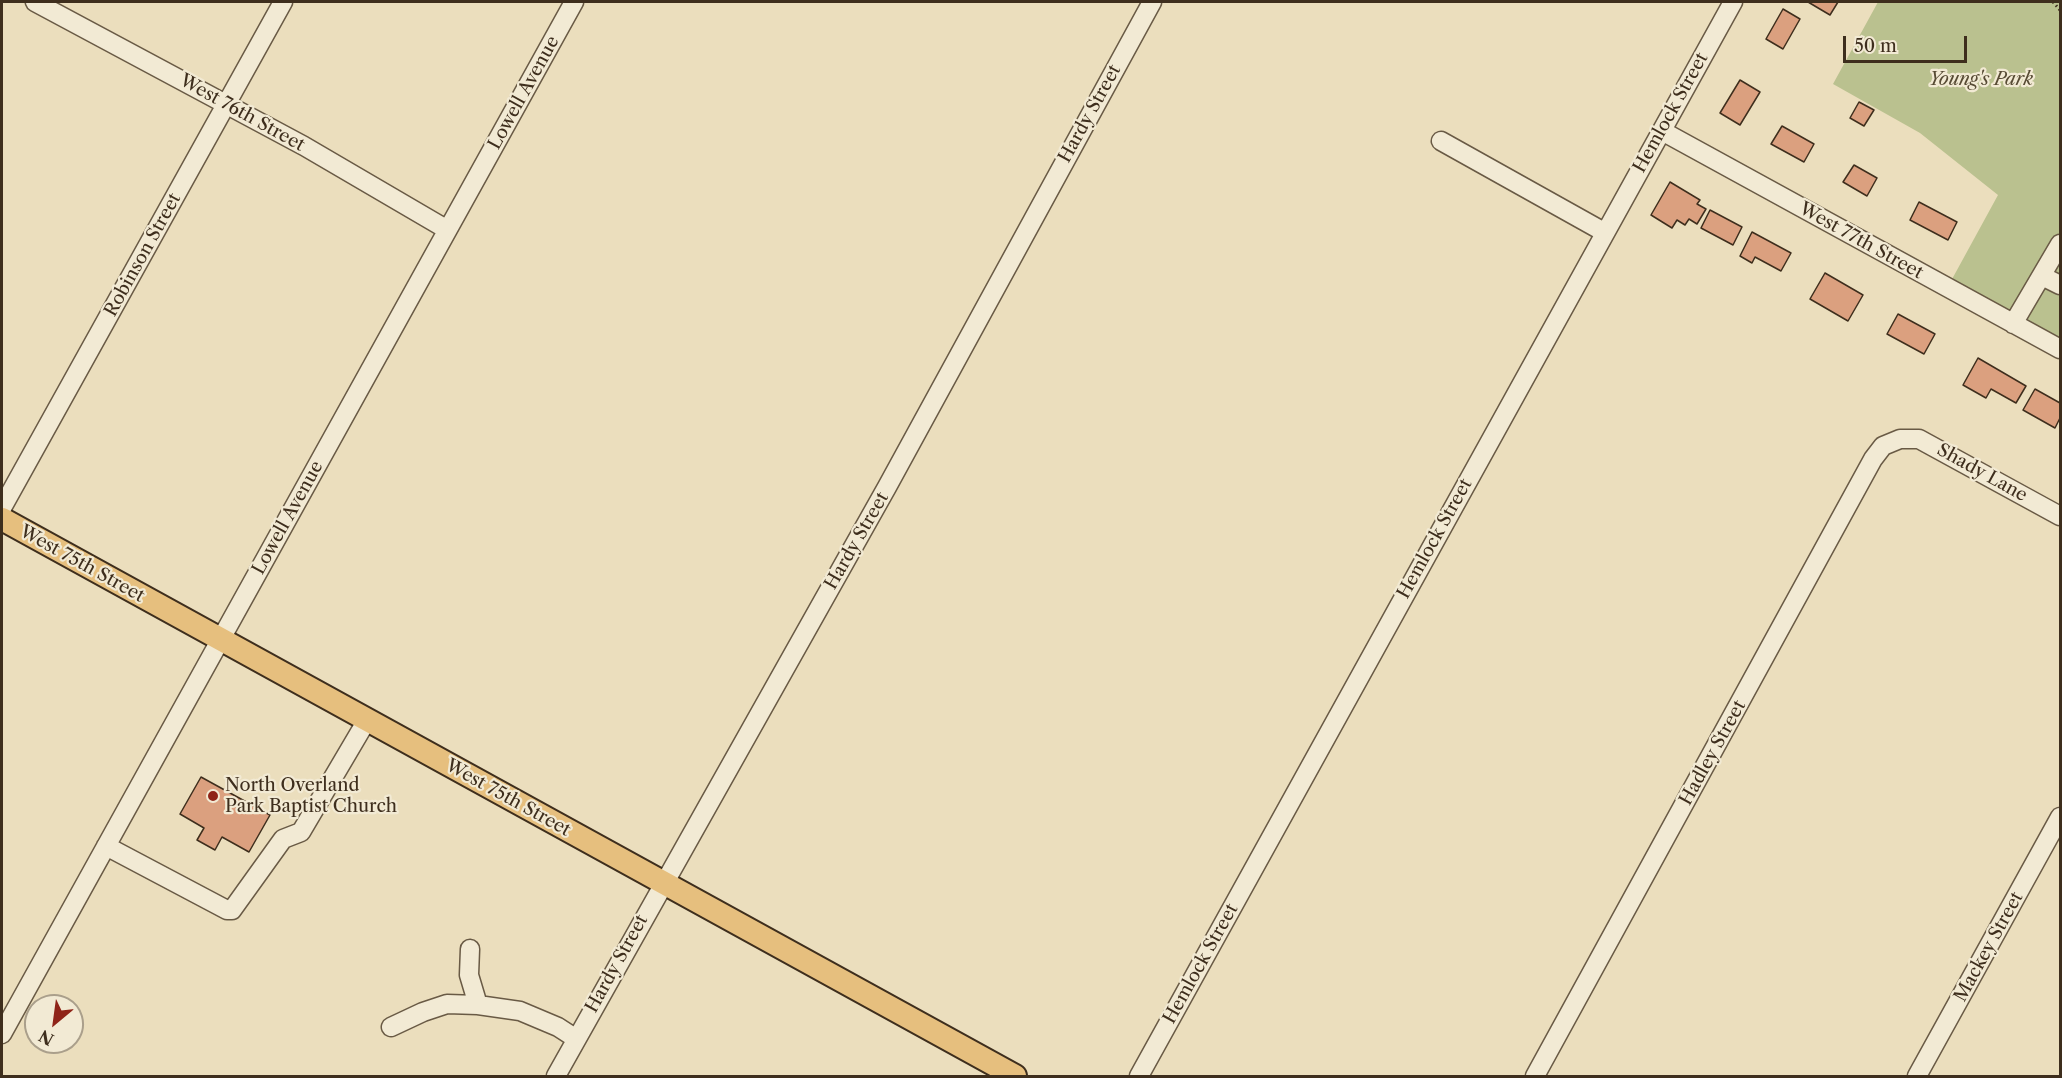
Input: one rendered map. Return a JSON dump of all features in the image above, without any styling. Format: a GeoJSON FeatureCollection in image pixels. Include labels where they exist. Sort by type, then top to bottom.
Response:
{"type":"FeatureCollection","features":[{"type":"Feature","properties":{"kind":"main road","name":"West 75th Street"},"geometry":{"type":"LineString","coordinates":[[2,519],[1015,1077]]}},
{"type":"Feature","properties":{"kind":"street","name":"West 76th Street"},"geometry":{"type":"LineString","coordinates":[[35,2],[304,146],[446,229]]}},
{"type":"Feature","properties":{"kind":"street","name":"Robinson Street"},"geometry":{"type":"LineString","coordinates":[[2,508],[283,2]]}},
{"type":"Feature","properties":{"kind":"street","name":"Lowell Avenue"},"geometry":{"type":"LineString","coordinates":[[2,1035],[446,229],[574,2]]}},
{"type":"Feature","properties":{"kind":"street","name":"Hardy Street"},"geometry":{"type":"LineString","coordinates":[[556,1077],[575,1038],[887,488],[1152,2]]}},
{"type":"Feature","properties":{"kind":"street","name":"Hemlock Street"},"geometry":{"type":"LineString","coordinates":[[1140,1077],[1732,2]]}},
{"type":"Feature","properties":{"kind":"street","name":"West 77th Street"},"geometry":{"type":"LineString","coordinates":[[1662,131],[2061,349]]}},
{"type":"Feature","properties":{"kind":"street"},"geometry":{"type":"LineString","coordinates":[[1441,141],[1604,232]]}},
{"type":"Feature","properties":{"kind":"street"},"geometry":{"type":"LineString","coordinates":[[2013,324],[2061,244]]}},
{"type":"Feature","properties":{"kind":"street"},"geometry":{"type":"LineString","coordinates":[[2042,276],[2061,285]]}},
{"type":"Feature","properties":{"kind":"street","name":"Shady Lane"},"geometry":{"type":"LineString","coordinates":[[1900,439],[1919,439],[2061,516]]}},
{"type":"Feature","properties":{"kind":"street","name":"Hadley Street"},"geometry":{"type":"LineString","coordinates":[[1535,1077],[1874,459],[1883,446],[1900,439]]}},
{"type":"Feature","properties":{"kind":"street"},"geometry":{"type":"LineString","coordinates":[[106,846],[227,910],[232,910],[283,838],[301,832],[367,720]]}},
{"type":"Feature","properties":{"kind":"street","name":"Mackey Street"},"geometry":{"type":"LineString","coordinates":[[1917,1077],[2061,817]]}},
{"type":"Feature","properties":{"kind":"street"},"geometry":{"type":"LineString","coordinates":[[470,949],[469,975],[478,1005]]}},
{"type":"Feature","properties":{"kind":"street"},"geometry":{"type":"LineString","coordinates":[[391,1027],[447,1004],[498,1006],[537,1017],[575,1038]]}},
{"type":"Feature","properties":{"kind":"path"},"geometry":{"type":"LineString","coordinates":[[2053,2],[2061,10]]}},
{"type":"Feature","properties":{"kind":"green space","name":"Young's Park"},"geometry":{"type":"Polygon","coordinates":[[[1878,2],[2060,2],[2060,341],[1951,281],[1998,195],[1920,133],[1833,84],[1878,2]]]}},
{"type":"Feature","properties":{"kind":"building"},"geometry":{"type":"Polygon","coordinates":[[[1808,2],[1838,2],[1830,15],[1808,2]]]}},
{"type":"Feature","properties":{"kind":"building"},"geometry":{"type":"Polygon","coordinates":[[[1783,9],[1800,19],[1783,49],[1766,39],[1783,9]]]}},
{"type":"Feature","properties":{"kind":"building"},"geometry":{"type":"Polygon","coordinates":[[[1740,80],[1760,92],[1740,125],[1720,113],[1740,80]]]}},
{"type":"Feature","properties":{"kind":"building"},"geometry":{"type":"Polygon","coordinates":[[[1859,102],[1874,110],[1864,126],[1850,118],[1859,102]]]}},
{"type":"Feature","properties":{"kind":"building"},"geometry":{"type":"Polygon","coordinates":[[[1782,126],[1814,144],[1804,162],[1771,144],[1782,126]]]}},
{"type":"Feature","properties":{"kind":"building"},"geometry":{"type":"Polygon","coordinates":[[[1854,165],[1877,178],[1867,196],[1843,182],[1854,165]]]}},
{"type":"Feature","properties":{"kind":"building"},"geometry":{"type":"Polygon","coordinates":[[[1670,182],[1700,200],[1697,204],[1706,209],[1697,224],[1689,219],[1685,225],[1677,220],[1672,228],[1651,215],[1670,182]]]}},
{"type":"Feature","properties":{"kind":"building"},"geometry":{"type":"Polygon","coordinates":[[[1919,202],[1957,222],[1948,240],[1910,220],[1919,202]]]}},
{"type":"Feature","properties":{"kind":"building"},"geometry":{"type":"Polygon","coordinates":[[[1710,210],[1742,227],[1733,245],[1701,228],[1710,210]]]}},
{"type":"Feature","properties":{"kind":"building"},"geometry":{"type":"Polygon","coordinates":[[[1752,232],[1791,253],[1781,271],[1755,257],[1752,263],[1740,256],[1752,232]]]}},
{"type":"Feature","properties":{"kind":"building"},"geometry":{"type":"Polygon","coordinates":[[[1825,273],[1863,295],[1848,321],[1810,299],[1825,273]]]}},
{"type":"Feature","properties":{"kind":"building"},"geometry":{"type":"Polygon","coordinates":[[[1898,314],[1935,334],[1924,354],[1887,334],[1898,314]]]}},
{"type":"Feature","properties":{"kind":"building"},"geometry":{"type":"Polygon","coordinates":[[[1978,358],[2026,386],[2016,403],[1991,389],[1986,398],[1963,385],[1978,358]]]}},
{"type":"Feature","properties":{"kind":"building"},"geometry":{"type":"Polygon","coordinates":[[[2035,389],[2060,403],[2060,418],[2055,428],[2023,410],[2035,389]]]}},
{"type":"Feature","properties":{"kind":"building","name":"North Overland Park Baptist Church"},"geometry":{"type":"Polygon","coordinates":[[[201,777],[270,815],[249,852],[222,837],[215,850],[197,840],[204,828],[180,814],[201,777]]]}},
{"type":"Feature","properties":{"kind":"place","name":"North Overland Park Baptist Church"},"geometry":{"type":"Point","coordinates":[213,796]}}]}
